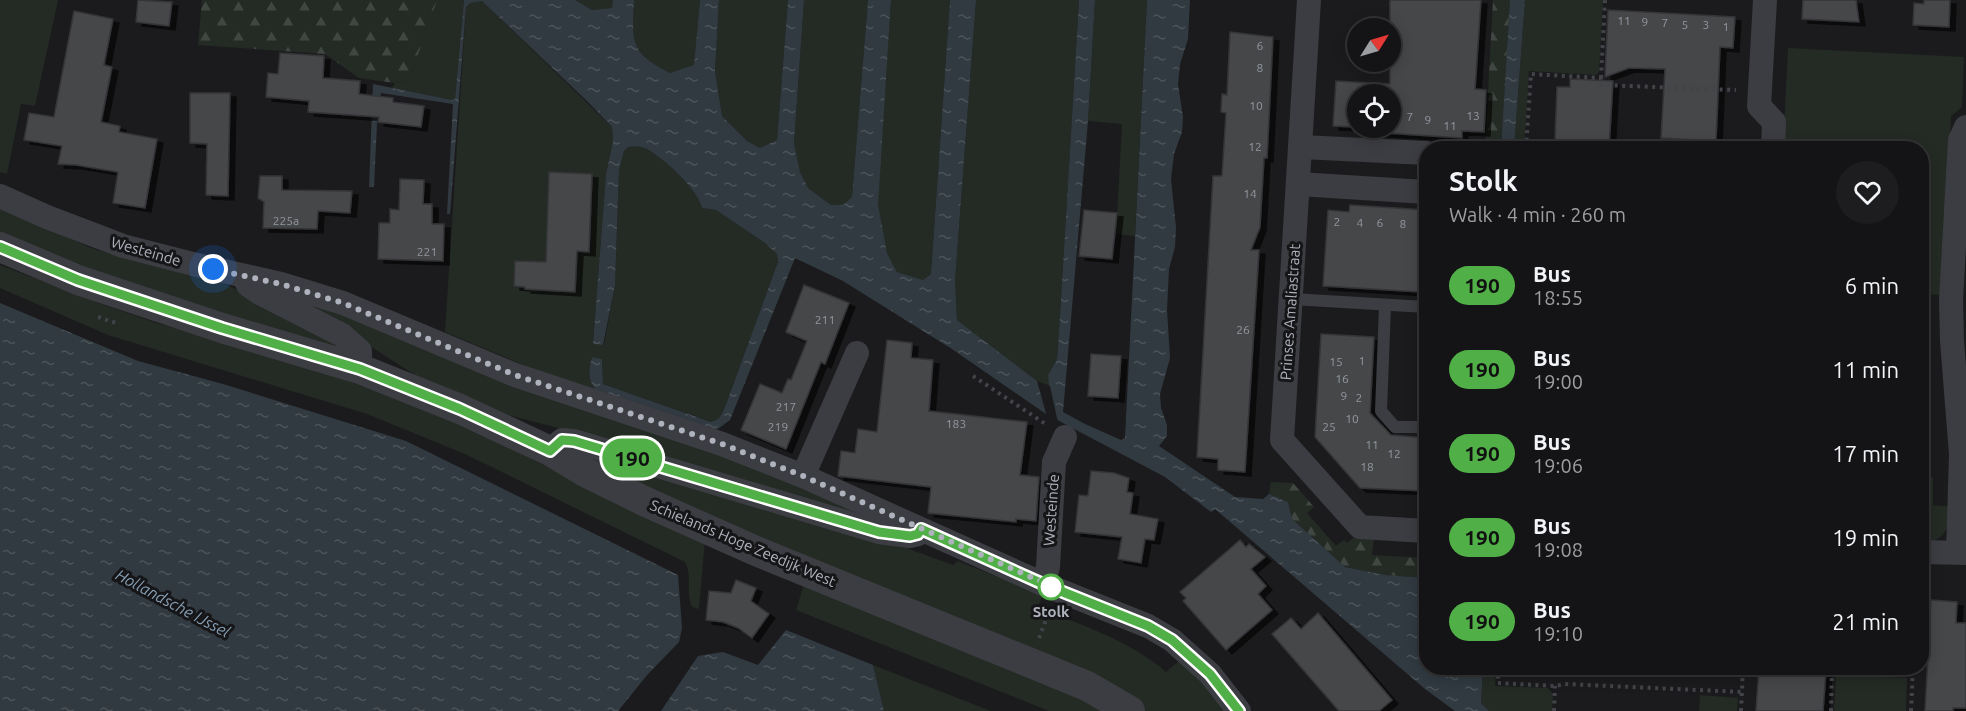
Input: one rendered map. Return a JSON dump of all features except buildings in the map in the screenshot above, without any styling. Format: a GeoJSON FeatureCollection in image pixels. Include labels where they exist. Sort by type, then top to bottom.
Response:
{"type":"FeatureCollection","features":[{"type":"Feature","properties":{"kind":"street","name":"Prinses Amaliastraat"},"geometry":{"type":"LineString","coordinates":[[1309,0],[1282,440],[1360,527],[1419,531]]}},
{"type":"Feature","properties":{"kind":"street"},"geometry":{"type":"LineString","coordinates":[[1765,0],[1759,106],[1774,122],[1773,141]]}},
{"type":"Feature","properties":{"kind":"street"},"geometry":{"type":"LineString","coordinates":[[1929,552],[1962,552],[1961,454],[1952,341],[1952,300],[1960,140],[1966,127]]}},
{"type":"Feature","properties":{"kind":"street"},"geometry":{"type":"LineString","coordinates":[[1300,147],[1419,153]]}},
{"type":"Feature","properties":{"kind":"street"},"geometry":{"type":"LineString","coordinates":[[1298,184],[1419,192]]}},
{"type":"Feature","properties":{"kind":"street","name":"Westeinde"},"geometry":{"type":"LineString","coordinates":[[0,196],[123,246],[197,266],[281,284],[343,303],[515,375],[722,444],[803,476],[1043,584],[1148,626],[1172,640],[1210,674],[1239,711]]}},
{"type":"Feature","properties":{"kind":"street","name":"Schielands Hoge Zeedijk West"},"geometry":{"type":"LineString","coordinates":[[0,247],[78,280],[222,328],[360,369],[460,409],[550,451],[585,472],[676,515],[756,551],[1068,677],[1130,711]]}},
{"type":"Feature","properties":{"kind":"street"},"geometry":{"type":"LineString","coordinates":[[244,275],[248,285],[258,292],[342,335],[353,343],[360,351],[360,369]]}},
{"type":"Feature","properties":{"kind":"street"},"geometry":{"type":"LineString","coordinates":[[803,476],[856,353]]}},
{"type":"Feature","properties":{"kind":"street","name":"Westeinde"},"geometry":{"type":"LineString","coordinates":[[1043,584],[1048,567],[1054,462],[1065,437]]}},
{"type":"Feature","properties":{"kind":"street"},"geometry":{"type":"LineString","coordinates":[[550,451],[562,440],[574,441],[879,532],[910,536],[918,534],[921,529]]}},
{"type":"Feature","properties":{"kind":"lane"},"geometry":{"type":"LineString","coordinates":[[1292,299],[1419,307]]}},
{"type":"Feature","properties":{"kind":"lane"},"geometry":{"type":"LineString","coordinates":[[1385,306],[1381,411],[1395,427],[1419,427]]}},
{"type":"Feature","properties":{"kind":"path"},"geometry":{"type":"LineString","coordinates":[[1605,0],[1601,85],[1759,91]]}},
{"type":"Feature","properties":{"kind":"path"},"geometry":{"type":"LineString","coordinates":[[1526,141],[1531,74],[1601,78]]}},
{"type":"Feature","properties":{"kind":"path"},"geometry":{"type":"LineString","coordinates":[[94,316],[126,326]]}},
{"type":"Feature","properties":{"kind":"path"},"geometry":{"type":"LineString","coordinates":[[973,376],[1065,437]]}},
{"type":"Feature","properties":{"kind":"path"},"geometry":{"type":"LineString","coordinates":[[1498,675],[1498,683],[1742,692]]}},
{"type":"Feature","properties":{"kind":"path"},"geometry":{"type":"LineString","coordinates":[[1741,711],[1743,675]]}},
{"type":"Feature","properties":{"kind":"path"},"geometry":{"type":"LineString","coordinates":[[1831,711],[1832,675]]}},
{"type":"Feature","properties":{"kind":"path"},"geometry":{"type":"LineString","coordinates":[[1911,711],[1913,675]]}},
{"type":"Feature","properties":{"kind":"path"},"geometry":{"type":"LineString","coordinates":[[1554,711],[1555,686]]}},
{"type":"Feature","properties":{"kind":"green space"},"geometry":{"type":"Polygon","coordinates":[[[0,0],[58,0],[35,106],[21,104],[7,174],[0,172],[0,0]]]}},
{"type":"Feature","properties":{"kind":"green space"},"geometry":{"type":"Polygon","coordinates":[[[202,0],[436,0],[436,3],[409,80],[395,83],[359,78],[325,54],[198,45],[202,0]]]}},
{"type":"Feature","properties":{"kind":"green space"},"geometry":{"type":"Polygon","coordinates":[[[436,0],[464,0],[455,99],[452,100],[392,88],[395,83],[409,80],[436,0]]]}},
{"type":"Feature","properties":{"kind":"green space"},"geometry":{"type":"Polygon","coordinates":[[[575,0],[613,0],[613,8],[592,10],[575,0]]]}},
{"type":"Feature","properties":{"kind":"green space"},"geometry":{"type":"Polygon","coordinates":[[[634,0],[700,0],[694,66],[670,73],[647,59],[636,45],[634,37],[634,0]]]}},
{"type":"Feature","properties":{"kind":"green space"},"geometry":{"type":"Polygon","coordinates":[[[719,0],[788,0],[777,140],[760,148],[747,141],[722,116],[715,71],[719,0]]]}},
{"type":"Feature","properties":{"kind":"green space"},"geometry":{"type":"Polygon","coordinates":[[[804,0],[868,0],[852,198],[843,205],[831,205],[808,188],[800,172],[794,143],[804,0]]]}},
{"type":"Feature","properties":{"kind":"green space"},"geometry":{"type":"Polygon","coordinates":[[[891,0],[950,0],[931,274],[923,280],[897,272],[887,253],[877,204],[891,0]]]}},
{"type":"Feature","properties":{"kind":"green space"},"geometry":{"type":"Polygon","coordinates":[[[976,0],[1079,0],[1058,349],[1057,359],[1048,375],[1050,386],[1037,381],[957,320],[955,280],[976,0]]]}},
{"type":"Feature","properties":{"kind":"green space"},"geometry":{"type":"Polygon","coordinates":[[[1095,0],[1147,0],[1135,236],[1116,234],[1122,124],[1088,121],[1095,0]]]}},
{"type":"Feature","properties":{"kind":"green space"},"geometry":{"type":"Polygon","coordinates":[[[1493,0],[1510,0],[1501,141],[1485,141],[1493,0]]]}},
{"type":"Feature","properties":{"kind":"green space"},"geometry":{"type":"Polygon","coordinates":[[[1525,0],[1603,0],[1599,72],[1596,75],[1529,71],[1524,141],[1515,141],[1525,0]]]}},
{"type":"Feature","properties":{"kind":"green space"},"geometry":{"type":"Polygon","coordinates":[[[482,1],[612,127],[613,141],[606,174],[593,344],[604,345],[615,285],[619,170],[624,151],[628,147],[642,147],[654,153],[687,183],[702,208],[716,210],[765,243],[777,254],[778,262],[725,407],[717,420],[712,422],[603,384],[602,359],[592,357],[589,374],[595,389],[557,379],[445,332],[466,7],[470,3],[482,1]]]}},
{"type":"Feature","properties":{"kind":"green space"},"geometry":{"type":"Polygon","coordinates":[[[1788,48],[1964,57],[1962,107],[1951,116],[1942,295],[1929,294],[1929,141],[1783,141],[1788,48]]]}},
{"type":"Feature","properties":{"kind":"green space"},"geometry":{"type":"Polygon","coordinates":[[[0,206],[91,248],[134,261],[217,280],[309,325],[338,343],[338,351],[0,239],[0,206]]]}},
{"type":"Feature","properties":{"kind":"green space"},"geometry":{"type":"Polygon","coordinates":[[[0,265],[107,306],[160,324],[226,341],[384,393],[452,419],[560,473],[705,539],[699,609],[692,607],[690,601],[685,562],[465,454],[367,414],[108,335],[0,288],[0,265]]]}},
{"type":"Feature","properties":{"kind":"green space"},"geometry":{"type":"Polygon","coordinates":[[[283,290],[614,413],[858,509],[855,514],[647,451],[489,410],[418,377],[283,290]]]}},
{"type":"Feature","properties":{"kind":"green space"},"geometry":{"type":"Polygon","coordinates":[[[586,455],[908,543],[909,549],[953,565],[958,561],[1043,595],[1038,607],[1088,627],[1137,651],[1166,672],[1179,661],[1193,673],[1226,711],[1146,711],[1132,701],[715,523],[585,457],[586,455]]]}},
{"type":"Feature","properties":{"kind":"green space"},"geometry":{"type":"Polygon","coordinates":[[[1929,477],[1933,477],[1933,505],[1954,507],[1945,532],[1930,543],[1929,477]]]}},
{"type":"Feature","properties":{"kind":"green space"},"geometry":{"type":"Polygon","coordinates":[[[1271,482],[1293,483],[1314,507],[1307,513],[1336,546],[1344,540],[1347,543],[1355,537],[1374,538],[1372,555],[1419,558],[1419,577],[1385,575],[1345,567],[1292,519],[1288,502],[1269,494],[1271,482]]]}},
{"type":"Feature","properties":{"kind":"green space"},"geometry":{"type":"Polygon","coordinates":[[[805,581],[1112,711],[1049,711],[796,610],[805,581]]]}},
{"type":"Feature","properties":{"kind":"green space"},"geometry":{"type":"Polygon","coordinates":[[[873,665],[991,711],[884,711],[873,665]]]}},
{"type":"Feature","properties":{"kind":"green space"},"geometry":{"type":"Polygon","coordinates":[[[1483,675],[1496,675],[1495,686],[1548,688],[1553,694],[1552,711],[1489,711],[1481,703],[1483,675]]]}},
{"type":"Feature","properties":{"kind":"green space"},"geometry":{"type":"Polygon","coordinates":[[[1836,675],[1907,678],[1906,711],[1834,711],[1836,675]]]}},
{"type":"Feature","properties":{"kind":"green space"},"geometry":{"type":"Polygon","coordinates":[[[1700,695],[1738,698],[1737,711],[1699,711],[1700,695]]]}},
{"type":"Feature","properties":{"kind":"water"},"geometry":{"type":"Polygon","coordinates":[[[464,0],[575,0],[592,10],[612,8],[613,0],[634,0],[633,27],[636,45],[647,59],[670,73],[694,65],[700,0],[719,0],[715,71],[722,116],[747,141],[760,148],[777,140],[788,0],[804,0],[794,143],[800,172],[808,188],[831,205],[843,205],[852,197],[868,0],[891,0],[878,205],[887,253],[897,272],[923,280],[931,274],[950,0],[976,0],[955,280],[957,320],[1037,381],[1049,386],[1048,375],[1057,359],[1058,349],[1079,0],[1095,0],[1088,121],[1063,412],[1121,440],[1125,438],[1147,0],[1190,0],[1188,39],[1180,64],[1178,84],[1183,117],[1182,132],[1174,154],[1171,179],[1176,228],[1175,247],[1169,269],[1167,310],[1170,358],[1160,394],[1161,408],[1167,425],[1167,436],[1159,446],[1235,497],[1263,499],[1269,494],[1288,502],[1292,519],[1345,567],[1385,575],[1419,577],[1419,675],[1483,675],[1481,703],[1489,711],[1455,711],[1425,689],[1215,509],[1211,512],[1165,477],[1046,414],[952,349],[843,281],[795,258],[730,420],[715,431],[595,389],[589,373],[592,357],[602,359],[603,384],[711,422],[716,420],[725,407],[778,262],[777,254],[765,243],[716,210],[702,208],[687,183],[654,153],[642,147],[628,147],[624,151],[619,170],[615,285],[603,345],[593,344],[606,174],[613,141],[612,127],[482,1],[470,3],[466,7],[450,214],[447,214],[453,104],[381,93],[374,187],[369,187],[373,84],[455,99],[464,0]]]}},
{"type":"Feature","properties":{"kind":"water"},"geometry":{"type":"Polygon","coordinates":[[[1510,0],[1525,0],[1515,141],[1501,141],[1510,0]]]}},
{"type":"Feature","properties":{"kind":"water","name":"Hollandsche IJssel"},"geometry":{"type":"Polygon","coordinates":[[[0,303],[138,361],[223,384],[406,441],[678,575],[682,628],[679,642],[648,674],[618,711],[0,711],[0,303]]]}},
{"type":"Feature","properties":{"kind":"water"},"geometry":{"type":"Polygon","coordinates":[[[786,630],[873,665],[884,711],[661,711],[698,656],[723,652],[758,665],[786,630]]]}},
{"type":"Feature","properties":{"kind":"pier"},"geometry":{"type":"Polygon","coordinates":[[[1037,381],[1050,386],[1058,423],[1047,417],[1037,381]]]}},
{"type":"Feature","properties":{"kind":"bus line","name":"190"},"geometry":{"type":"LineString","coordinates":[[0,247],[78,280],[222,328],[360,369],[460,409],[550,451],[562,440],[574,441],[879,532],[910,536],[918,534],[921,529],[1043,584],[1148,626],[1172,640],[1210,674],[1239,711]]}},
{"type":"Feature","properties":{"kind":"place","name":"Stolk"},"geometry":{"type":"Point","coordinates":[1051,587]}},
{"type":"Feature","properties":{"kind":"route"},"geometry":{"type":"LineString","coordinates":[[213,269],[281,284],[343,303],[515,375],[722,444],[803,476],[1058,589],[1051,587]]}}]}
